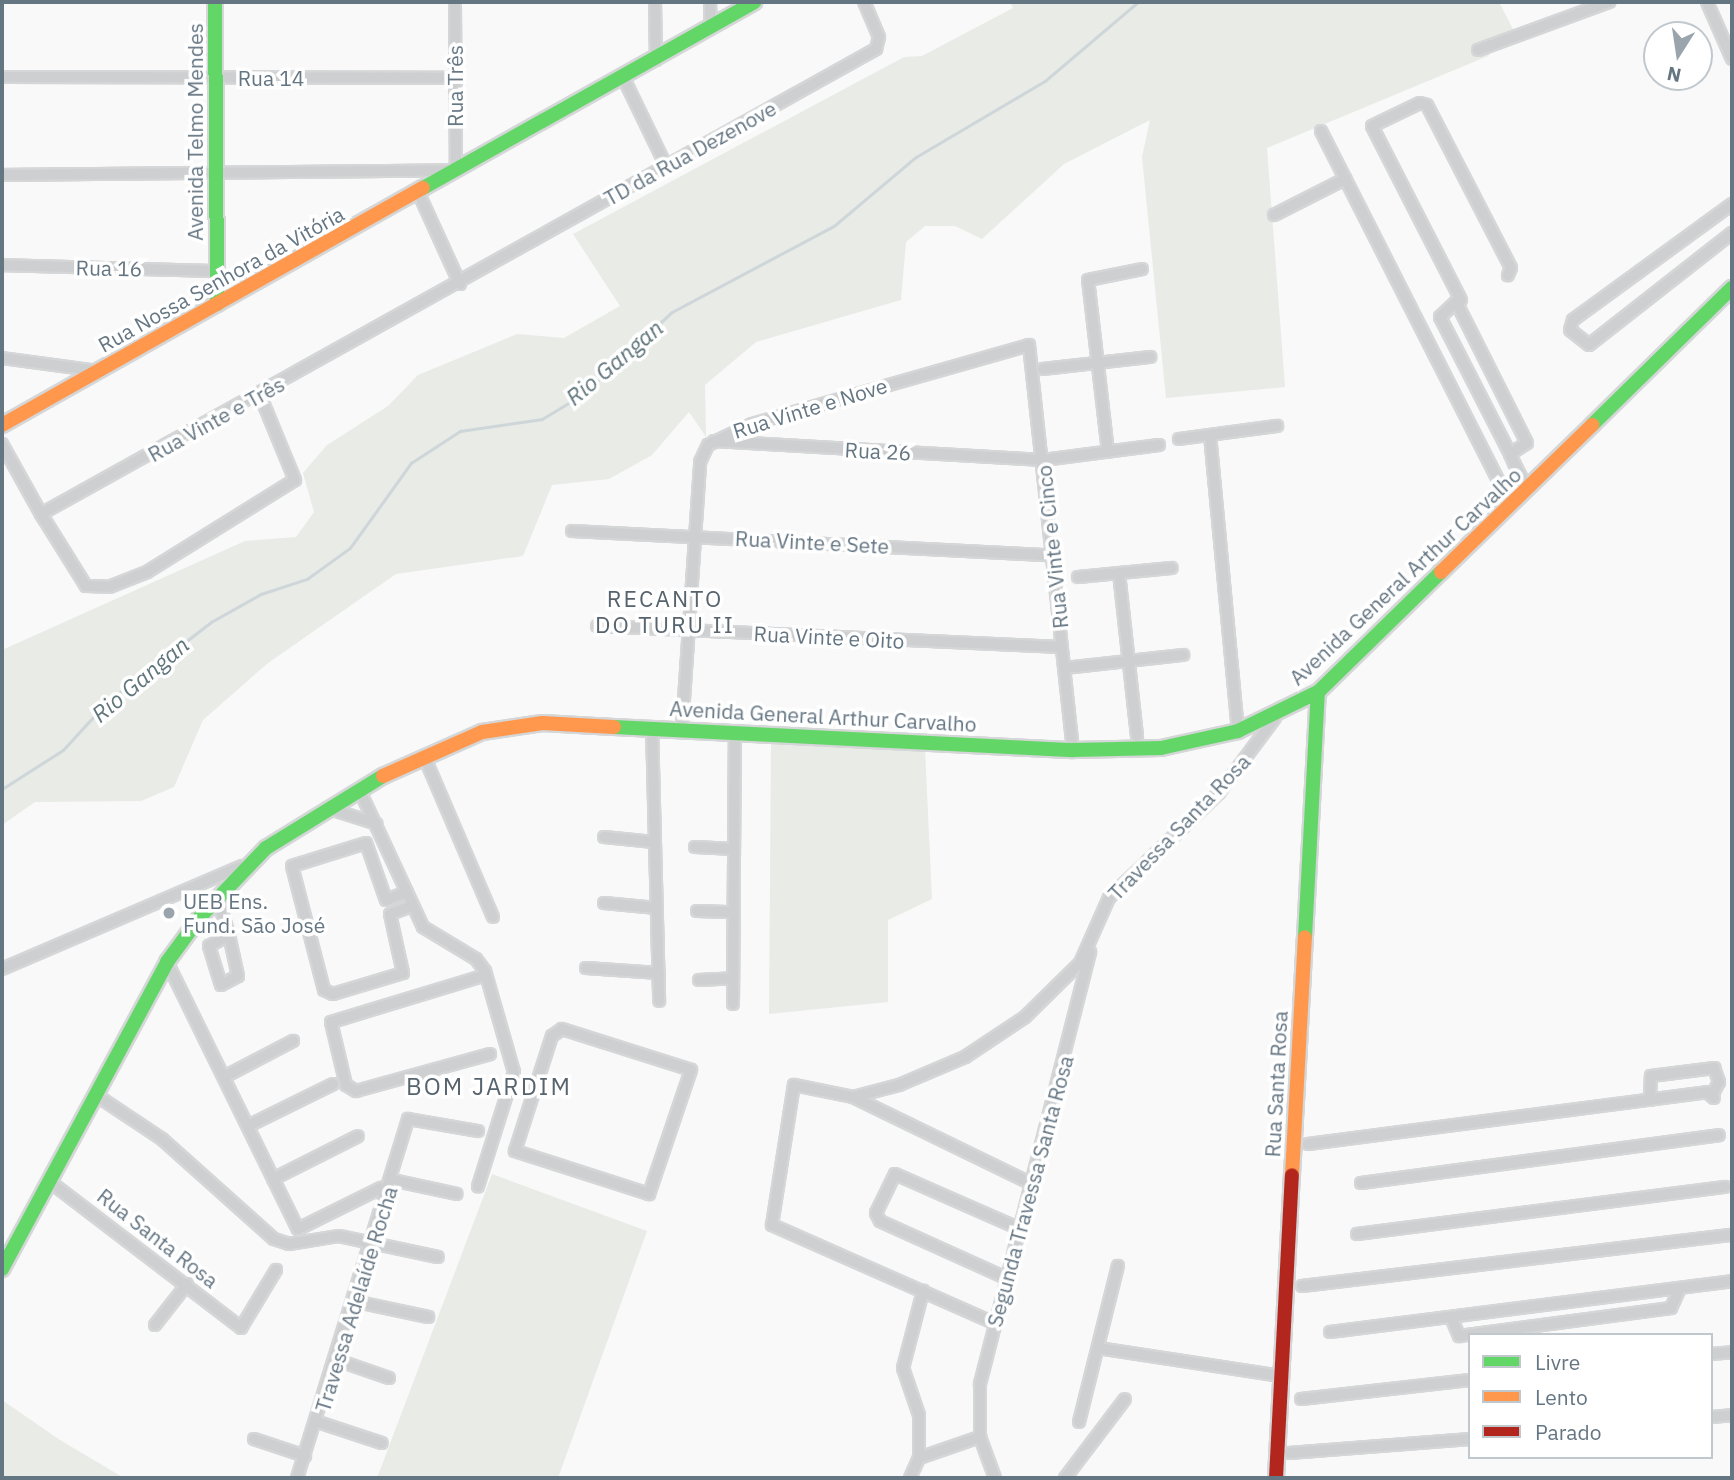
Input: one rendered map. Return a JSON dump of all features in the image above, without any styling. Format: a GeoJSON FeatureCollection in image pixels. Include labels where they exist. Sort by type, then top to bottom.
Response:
{"type":"FeatureCollection","features":[{"type":"Feature","properties":{"kind":"main road","name":"Avenida Telmo Mendes"},"geometry":{"type":"LineString","coordinates":[[215,2],[217,304]]}},
{"type":"Feature","properties":{"kind":"main road","name":"Rua Nossa Senhora da Vitória"},"geometry":{"type":"LineString","coordinates":[[2,425],[624,79],[754,2]]}},
{"type":"Feature","properties":{"kind":"main road","name":"Avenida General Arthur Carvalho"},"geometry":{"type":"LineString","coordinates":[[2,1269],[167,962],[215,897],[242,866],[359,789],[424,756],[507,726],[652,727],[1073,750],[1161,748],[1238,731],[1275,718],[1318,692],[1732,288]]}},
{"type":"Feature","properties":{"kind":"main road","name":"Rua Santa Rosa"},"geometry":{"type":"LineString","coordinates":[[1276,1478],[1300,961],[1318,692]]}},
{"type":"Feature","properties":{"kind":"street","name":"Rua Três"},"geometry":{"type":"LineString","coordinates":[[455,2],[458,170]]}},
{"type":"Feature","properties":{"kind":"street"},"geometry":{"type":"LineString","coordinates":[[655,2],[656,60]]}},
{"type":"Feature","properties":{"kind":"street"},"geometry":{"type":"LineString","coordinates":[[709,2],[711,27]]}},
{"type":"Feature","properties":{"kind":"street","name":"TD da Rua Dezenove"},"geometry":{"type":"LineString","coordinates":[[460,284],[876,49],[880,37],[864,2]]}},
{"type":"Feature","properties":{"kind":"street"},"geometry":{"type":"LineString","coordinates":[[1478,50],[1609,2]]}},
{"type":"Feature","properties":{"kind":"street"},"geometry":{"type":"LineString","coordinates":[[1707,2],[1732,59]]}},
{"type":"Feature","properties":{"kind":"street","name":"Rua 14"},"geometry":{"type":"LineString","coordinates":[[2,77],[455,78]]}},
{"type":"Feature","properties":{"kind":"street"},"geometry":{"type":"LineString","coordinates":[[624,79],[666,166]]}},
{"type":"Feature","properties":{"kind":"street"},"geometry":{"type":"LineString","coordinates":[[1461,300],[1372,126],[1420,103],[1427,105],[1511,268],[1508,275]]}},
{"type":"Feature","properties":{"kind":"street"},"geometry":{"type":"LineString","coordinates":[[1321,131],[1511,506]]}},
{"type":"Feature","properties":{"kind":"street","name":"Rua Nossa Senhora da Vitória"},"geometry":{"type":"LineString","coordinates":[[2,175],[216,170],[458,170]]}},
{"type":"Feature","properties":{"kind":"street"},"geometry":{"type":"LineString","coordinates":[[1274,215],[1345,178]]}},
{"type":"Feature","properties":{"kind":"street"},"geometry":{"type":"LineString","coordinates":[[419,194],[460,284]]}},
{"type":"Feature","properties":{"kind":"street"},"geometry":{"type":"LineString","coordinates":[[1732,204],[1573,320],[1570,330],[1589,345],[1732,233]]}},
{"type":"Feature","properties":{"kind":"street","name":"Rua 16"},"geometry":{"type":"LineString","coordinates":[[2,265],[216,271]]}},
{"type":"Feature","properties":{"kind":"street"},"geometry":{"type":"LineString","coordinates":[[1108,452],[1090,278],[1142,270]]}},
{"type":"Feature","properties":{"kind":"street","name":"Rua Vinte e Três"},"geometry":{"type":"LineString","coordinates":[[41,514],[460,284]]}},
{"type":"Feature","properties":{"kind":"street"},"geometry":{"type":"LineString","coordinates":[[1510,454],[1527,443],[1456,302],[1440,317],[1528,490]]}},
{"type":"Feature","properties":{"kind":"street","name":"Rua Vinte e Nove"},"geometry":{"type":"LineString","coordinates":[[682,730],[691,631],[700,462],[713,442],[751,424],[1029,345]]}},
{"type":"Feature","properties":{"kind":"street","name":"Rua Vinte e Cinco"},"geometry":{"type":"LineString","coordinates":[[1029,345],[1073,750]]}},
{"type":"Feature","properties":{"kind":"street"},"geometry":{"type":"LineString","coordinates":[[1043,369],[1150,356]]}},
{"type":"Feature","properties":{"kind":"street"},"geometry":{"type":"LineString","coordinates":[[2,358],[98,371]]}},
{"type":"Feature","properties":{"kind":"street"},"geometry":{"type":"LineString","coordinates":[[2,444],[86,586],[109,587],[147,572],[295,480],[260,395]]}},
{"type":"Feature","properties":{"kind":"street"},"geometry":{"type":"LineString","coordinates":[[1179,439],[1277,426]]}},
{"type":"Feature","properties":{"kind":"street"},"geometry":{"type":"LineString","coordinates":[[1210,435],[1238,731]]}},
{"type":"Feature","properties":{"kind":"street","name":"Rua 26"},"geometry":{"type":"LineString","coordinates":[[713,442],[1043,460],[1160,445]]}},
{"type":"Feature","properties":{"kind":"street","name":"Rua Vinte e Sete"},"geometry":{"type":"LineString","coordinates":[[572,531],[1053,555]]}},
{"type":"Feature","properties":{"kind":"street"},"geometry":{"type":"LineString","coordinates":[[1078,577],[1172,568]]}},
{"type":"Feature","properties":{"kind":"street"},"geometry":{"type":"LineString","coordinates":[[1119,573],[1137,736]]}},
{"type":"Feature","properties":{"kind":"street","name":"Rua Vinte e Oito"},"geometry":{"type":"LineString","coordinates":[[597,626],[1062,647]]}},
{"type":"Feature","properties":{"kind":"street"},"geometry":{"type":"LineString","coordinates":[[1065,668],[1183,655]]}},
{"type":"Feature","properties":{"kind":"street","name":"Travessa Santa Rosa"},"geometry":{"type":"LineString","coordinates":[[853,1097],[935,1072],[984,1046],[1051,994],[1091,946],[1109,898],[1219,793],[1275,718]]}},
{"type":"Feature","properties":{"kind":"street"},"geometry":{"type":"LineString","coordinates":[[652,727],[659,1001]]}},
{"type":"Feature","properties":{"kind":"street"},"geometry":{"type":"LineString","coordinates":[[733,1004],[735,733]]}},
{"type":"Feature","properties":{"kind":"street"},"geometry":{"type":"LineString","coordinates":[[424,756],[493,916]]}},
{"type":"Feature","properties":{"kind":"street"},"geometry":{"type":"LineString","coordinates":[[359,789],[426,931],[477,959],[486,975],[514,1072],[478,1186]]}},
{"type":"Feature","properties":{"kind":"street"},"geometry":{"type":"LineString","coordinates":[[327,808],[377,824]]}},
{"type":"Feature","properties":{"kind":"street"},"geometry":{"type":"LineString","coordinates":[[604,837],[654,842]]}},
{"type":"Feature","properties":{"kind":"street"},"geometry":{"type":"LineString","coordinates":[[366,843],[386,900],[404,971],[326,992],[292,866],[366,843]]}},
{"type":"Feature","properties":{"kind":"street"},"geometry":{"type":"LineString","coordinates":[[695,847],[734,849]]}},
{"type":"Feature","properties":{"kind":"street"},"geometry":{"type":"LineString","coordinates":[[2,969],[242,866]]}},
{"type":"Feature","properties":{"kind":"street"},"geometry":{"type":"LineString","coordinates":[[386,900],[407,892]]}},
{"type":"Feature","properties":{"kind":"street"},"geometry":{"type":"LineString","coordinates":[[215,897],[229,935]]}},
{"type":"Feature","properties":{"kind":"street"},"geometry":{"type":"LineString","coordinates":[[604,903],[657,908]]}},
{"type":"Feature","properties":{"kind":"street"},"geometry":{"type":"LineString","coordinates":[[390,914],[412,906]]}},
{"type":"Feature","properties":{"kind":"street"},"geometry":{"type":"LineString","coordinates":[[697,911],[734,912]]}},
{"type":"Feature","properties":{"kind":"street","name":"Segunda Travessa Santa Rosa"},"geometry":{"type":"LineString","coordinates":[[995,1478],[979,1437],[980,1384],[1091,946]]}},
{"type":"Feature","properties":{"kind":"street"},"geometry":{"type":"LineString","coordinates":[[167,962],[298,1229],[381,1188]]}},
{"type":"Feature","properties":{"kind":"street"},"geometry":{"type":"LineString","coordinates":[[586,968],[659,973]]}},
{"type":"Feature","properties":{"kind":"street"},"geometry":{"type":"LineString","coordinates":[[486,975],[331,1022],[346,1085],[356,1091],[490,1054]]}},
{"type":"Feature","properties":{"kind":"street"},"geometry":{"type":"LineString","coordinates":[[699,980],[733,978]]}},
{"type":"Feature","properties":{"kind":"street"},"geometry":{"type":"LineString","coordinates":[[562,1029],[687,1066],[693,1076],[654,1191],[642,1195],[519,1156],[515,1145],[531,1093],[552,1036],[562,1029]]}},
{"type":"Feature","properties":{"kind":"street"},"geometry":{"type":"LineString","coordinates":[[224,1077],[293,1041]]}},
{"type":"Feature","properties":{"kind":"street"},"geometry":{"type":"LineString","coordinates":[[1308,1143],[1650,1100],[1713,1096],[1720,1082],[1714,1068],[1651,1076],[1650,1100]]}},
{"type":"Feature","properties":{"kind":"street"},"geometry":{"type":"LineString","coordinates":[[994,1323],[772,1225],[796,1083],[853,1097],[1032,1184]]}},
{"type":"Feature","properties":{"kind":"street"},"geometry":{"type":"LineString","coordinates":[[248,1126],[333,1084]]}},
{"type":"Feature","properties":{"kind":"street"},"geometry":{"type":"LineString","coordinates":[[511,1086],[531,1093]]}},
{"type":"Feature","properties":{"kind":"street"},"geometry":{"type":"LineString","coordinates":[[96,1095],[205,1173],[274,1239],[374,1240],[438,1257]]}},
{"type":"Feature","properties":{"kind":"street","name":"Travessa Adelaíde Rocha"},"geometry":{"type":"LineString","coordinates":[[297,1478],[318,1422],[392,1181],[408,1119],[478,1131]]}},
{"type":"Feature","properties":{"kind":"street"},"geometry":{"type":"LineString","coordinates":[[1361,1183],[1714,1135]]}},
{"type":"Feature","properties":{"kind":"street"},"geometry":{"type":"LineString","coordinates":[[273,1179],[358,1136]]}},
{"type":"Feature","properties":{"kind":"street"},"geometry":{"type":"LineString","coordinates":[[1006,1278],[880,1221],[876,1213],[895,1174],[1020,1228]]}},
{"type":"Feature","properties":{"kind":"street","name":"Rua Santa Rosa"},"geometry":{"type":"LineString","coordinates":[[49,1181],[187,1284],[241,1328],[276,1270]]}},
{"type":"Feature","properties":{"kind":"street"},"geometry":{"type":"LineString","coordinates":[[392,1181],[457,1194]]}},
{"type":"Feature","properties":{"kind":"street"},"geometry":{"type":"LineString","coordinates":[[1357,1234],[1720,1188]]}},
{"type":"Feature","properties":{"kind":"street"},"geometry":{"type":"LineString","coordinates":[[1303,1286],[1732,1235]]}},
{"type":"Feature","properties":{"kind":"street"},"geometry":{"type":"LineString","coordinates":[[1079,1422],[1118,1266]]}},
{"type":"Feature","properties":{"kind":"street"},"geometry":{"type":"LineString","coordinates":[[1329,1332],[1732,1281]]}},
{"type":"Feature","properties":{"kind":"street"},"geometry":{"type":"LineString","coordinates":[[155,1325],[187,1284]]}},
{"type":"Feature","properties":{"kind":"street"},"geometry":{"type":"LineString","coordinates":[[1482,1333],[1671,1308],[1679,1288]]}},
{"type":"Feature","properties":{"kind":"street"},"geometry":{"type":"LineString","coordinates":[[910,1478],[919,1458],[919,1415],[903,1368],[923,1292]]}},
{"type":"Feature","properties":{"kind":"street"},"geometry":{"type":"LineString","coordinates":[[353,1301],[428,1317]]}},
{"type":"Feature","properties":{"kind":"street"},"geometry":{"type":"LineString","coordinates":[[1451,1317],[1459,1336],[1468,1335]]}},
{"type":"Feature","properties":{"kind":"street"},"geometry":{"type":"LineString","coordinates":[[1098,1348],[1281,1376]]}},
{"type":"Feature","properties":{"kind":"street"},"geometry":{"type":"LineString","coordinates":[[1713,1354],[1732,1352]]}},
{"type":"Feature","properties":{"kind":"street"},"geometry":{"type":"LineString","coordinates":[[337,1360],[389,1378]]}},
{"type":"Feature","properties":{"kind":"street"},"geometry":{"type":"LineString","coordinates":[[1301,1399],[1468,1380]]}},
{"type":"Feature","properties":{"kind":"street"},"geometry":{"type":"LineString","coordinates":[[1065,1478],[1125,1399]]}},
{"type":"Feature","properties":{"kind":"street"},"geometry":{"type":"LineString","coordinates":[[1713,1417],[1732,1415]]}},
{"type":"Feature","properties":{"kind":"street"},"geometry":{"type":"LineString","coordinates":[[318,1422],[382,1443]]}},
{"type":"Feature","properties":{"kind":"street"},"geometry":{"type":"LineString","coordinates":[[919,1458],[979,1437]]}},
{"type":"Feature","properties":{"kind":"street"},"geometry":{"type":"LineString","coordinates":[[254,1439],[305,1456]]}},
{"type":"Feature","properties":{"kind":"street"},"geometry":{"type":"LineString","coordinates":[[1289,1453],[1468,1439]]}},
{"type":"Feature","properties":{"kind":"shaded area"},"geometry":{"type":"Polygon","coordinates":[[[1010,2],[1499,2],[1513,29],[1488,56],[1267,148],[1285,387],[1166,398],[1142,157],[1150,120],[1064,164],[982,239],[955,226],[925,226],[906,242],[901,300],[756,342],[705,385],[706,437],[689,412],[652,455],[609,479],[552,485],[523,556],[396,574],[268,663],[203,720],[174,787],[141,801],[35,802],[2,825],[2,650],[245,541],[296,537],[314,512],[303,473],[327,445],[388,406],[418,375],[517,334],[564,338],[620,306],[573,234],[904,57],[922,56],[1013,8],[1010,2]]]}},
{"type":"Feature","properties":{"kind":"shaded area"},"geometry":{"type":"Polygon","coordinates":[[[771,744],[925,749],[932,899],[888,920],[888,1002],[769,1014],[771,744]]]}},
{"type":"Feature","properties":{"kind":"shaded area"},"geometry":{"type":"Polygon","coordinates":[[[492,1174],[647,1231],[558,1478],[377,1478],[492,1174]]]}},
{"type":"Feature","properties":{"kind":"shaded area"},"geometry":{"type":"Polygon","coordinates":[[[2,1400],[60,1440],[124,1478],[2,1478],[2,1400]]]}},
{"type":"Feature","properties":{"kind":"waterway","name":"Rio Gangan"},"geometry":{"type":"LineString","coordinates":[[2,789],[63,750],[106,703],[211,622],[261,594],[307,579],[350,548],[411,463],[460,431],[542,419],[582,395],[672,312],[834,226],[916,157],[1045,81],[1138,2]]}},
{"type":"Feature","properties":{"kind":"traffic: fast"},"geometry":{"type":"LineString","coordinates":[[215,2],[217,304]]}},
{"type":"Feature","properties":{"kind":"traffic: fast"},"geometry":{"type":"LineString","coordinates":[[423,188],[754,2]]}},
{"type":"Feature","properties":{"kind":"traffic: fast"},"geometry":{"type":"LineString","coordinates":[[1592,425],[1732,288]]}},
{"type":"Feature","properties":{"kind":"traffic: fast"},"geometry":{"type":"LineString","coordinates":[[614,727],[1073,750],[1161,748],[1238,731],[1318,692],[1441,572]]}},
{"type":"Feature","properties":{"kind":"traffic: fast"},"geometry":{"type":"LineString","coordinates":[[1305,937],[1318,692]]}},
{"type":"Feature","properties":{"kind":"traffic: fast"},"geometry":{"type":"LineString","coordinates":[[2,1269],[167,962],[200,917],[266,848],[383,776]]}},
{"type":"Feature","properties":{"kind":"traffic: slow"},"geometry":{"type":"LineString","coordinates":[[2,425],[423,188]]}},
{"type":"Feature","properties":{"kind":"traffic: slow"},"geometry":{"type":"LineString","coordinates":[[1441,572],[1592,425]]}},
{"type":"Feature","properties":{"kind":"traffic: slow"},"geometry":{"type":"LineString","coordinates":[[383,776],[482,732],[542,723],[614,727]]}},
{"type":"Feature","properties":{"kind":"traffic: slow"},"geometry":{"type":"LineString","coordinates":[[1292,1175],[1305,937]]}},
{"type":"Feature","properties":{"kind":"traffic: jam"},"geometry":{"type":"LineString","coordinates":[[1276,1478],[1292,1175]]}},
{"type":"Feature","properties":{"kind":"place","name":"UEB Ens. Fund. São José"},"geometry":{"type":"Point","coordinates":[169,913]}},
{"type":"Feature","properties":{"kind":"district","name":"RECANTO DO TURU II"},"geometry":{"type":"Point","coordinates":[665,611]}},
{"type":"Feature","properties":{"kind":"district","name":"BOM JARDIM"},"geometry":{"type":"Point","coordinates":[489,1087]}}]}
